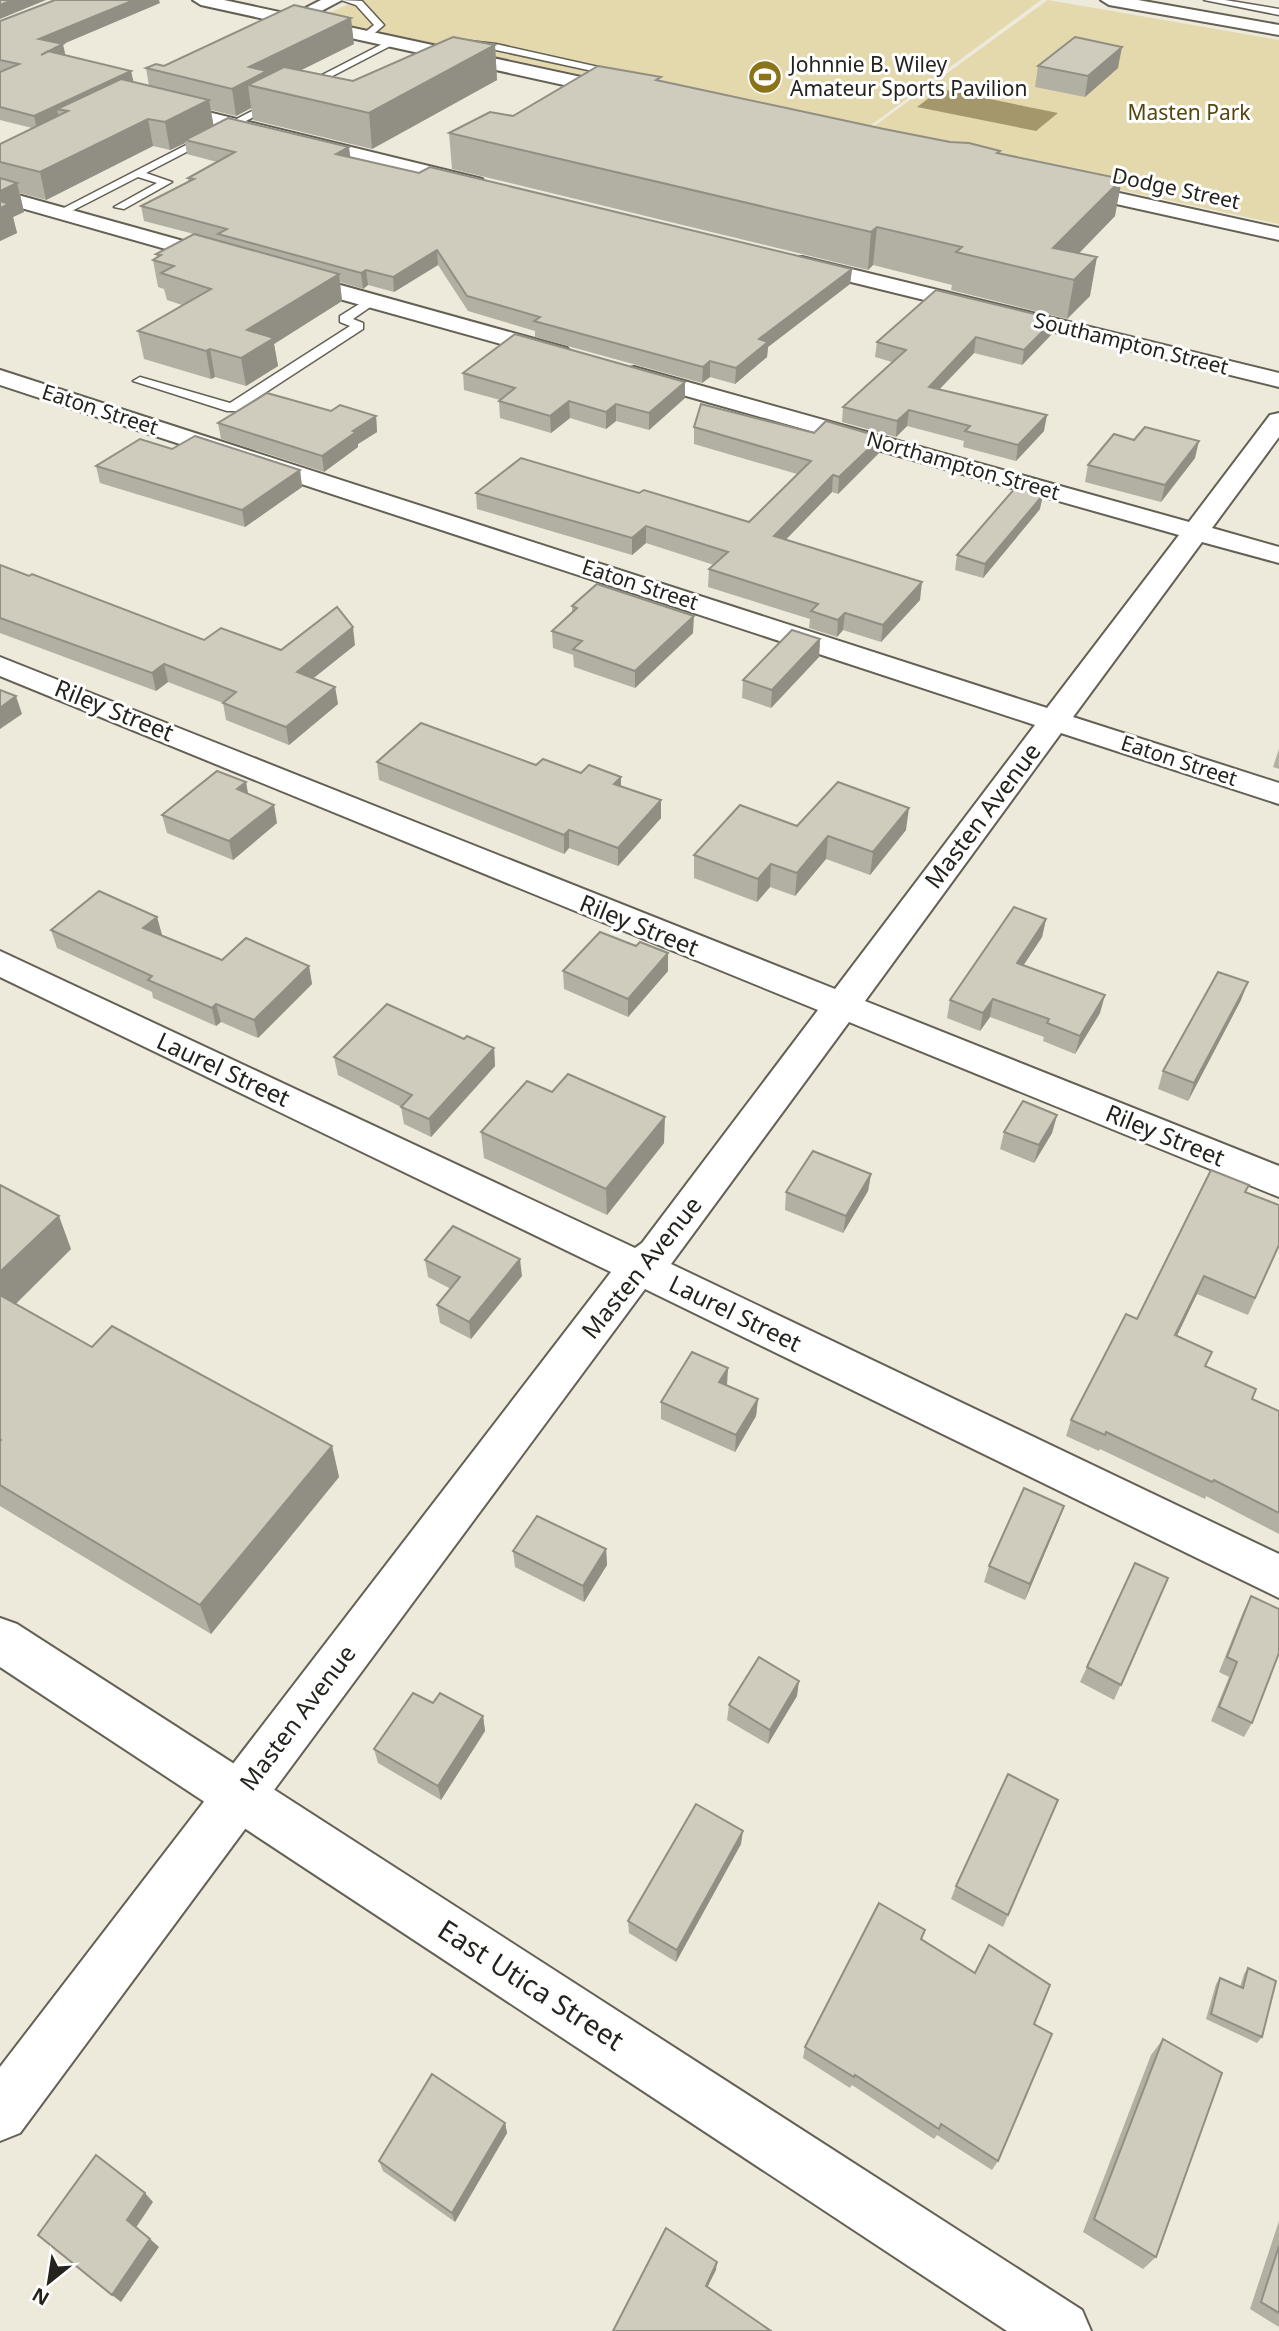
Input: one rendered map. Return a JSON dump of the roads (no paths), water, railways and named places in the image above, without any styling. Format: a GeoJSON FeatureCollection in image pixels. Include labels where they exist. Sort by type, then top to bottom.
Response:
{"type":"FeatureCollection","features":[{"type":"Feature","properties":{"kind":"street"},"geometry":{"type":"LineString","coordinates":[[201,0],[638,95]]}},
{"type":"Feature","properties":{"kind":"street"},"geometry":{"type":"LineString","coordinates":[[251,40],[334,0]]}},
{"type":"Feature","properties":{"kind":"street"},"geometry":{"type":"LineString","coordinates":[[1109,0],[1279,30]]}},
{"type":"Feature","properties":{"kind":"street"},"geometry":{"type":"LineString","coordinates":[[143,102],[490,187]]}},
{"type":"Feature","properties":{"kind":"street","name":"Dodge Street"},"geometry":{"type":"LineString","coordinates":[[1052,185],[1279,234]]}},
{"type":"Feature","properties":{"kind":"street"},"geometry":{"type":"LineString","coordinates":[[0,196],[243,265]]}},
{"type":"Feature","properties":{"kind":"street","name":"Southampton Street"},"geometry":{"type":"LineString","coordinates":[[786,259],[1279,380]]}},
{"type":"Feature","properties":{"kind":"street"},"geometry":{"type":"LineString","coordinates":[[269,272],[587,361]]}},
{"type":"Feature","properties":{"kind":"street","name":"Northampton Street"},"geometry":{"type":"LineString","coordinates":[[614,368],[1279,555]]}},
{"type":"Feature","properties":{"kind":"street","name":"Eaton Street"},"geometry":{"type":"LineString","coordinates":[[0,377],[1279,794]]}},
{"type":"Feature","properties":{"kind":"street","name":"Masten Avenue"},"geometry":{"type":"LineString","coordinates":[[0,2113],[638,1267],[656,1255],[1279,420]]}},
{"type":"Feature","properties":{"kind":"street","name":"Riley Street"},"geometry":{"type":"LineString","coordinates":[[0,666],[1279,1182]]}},
{"type":"Feature","properties":{"kind":"street","name":"Laurel Street"},"geometry":{"type":"LineString","coordinates":[[0,964],[638,1267],[1279,1577]]}},
{"type":"Feature","properties":{"kind":"street","name":"East Utica Street"},"geometry":{"type":"LineString","coordinates":[[0,1640],[1061,2331]]}},
{"type":"Feature","properties":{"kind":"lane"},"geometry":{"type":"LineString","coordinates":[[346,0],[359,3],[379,25],[366,36]]}},
{"type":"Feature","properties":{"kind":"lane"},"geometry":{"type":"LineString","coordinates":[[1209,0],[1238,2],[1279,12]]}},
{"type":"Feature","properties":{"kind":"lane"},"geometry":{"type":"LineString","coordinates":[[1218,19],[1238,2]]}},
{"type":"Feature","properties":{"kind":"lane"},"geometry":{"type":"LineString","coordinates":[[1260,9],[1267,2],[1279,4]]}},
{"type":"Feature","properties":{"kind":"lane"},"geometry":{"type":"LineString","coordinates":[[60,213],[393,42]]}},
{"type":"Feature","properties":{"kind":"lane"},"geometry":{"type":"LineString","coordinates":[[120,208],[167,182],[137,174]]}},
{"type":"Feature","properties":{"kind":"lane"},"geometry":{"type":"LineString","coordinates":[[140,381],[232,408],[359,326],[344,319],[372,300]]}},
{"type":"Feature","properties":{"kind":"place","name":"Johnnie B. Wiley Amateur Sports Pavilion"},"geometry":{"type":"Point","coordinates":[765,77]}},
{"type":"Feature","properties":{"kind":"park label","name":"Masten Park"},"geometry":{"type":"Point","coordinates":[1189,113]}}]}
